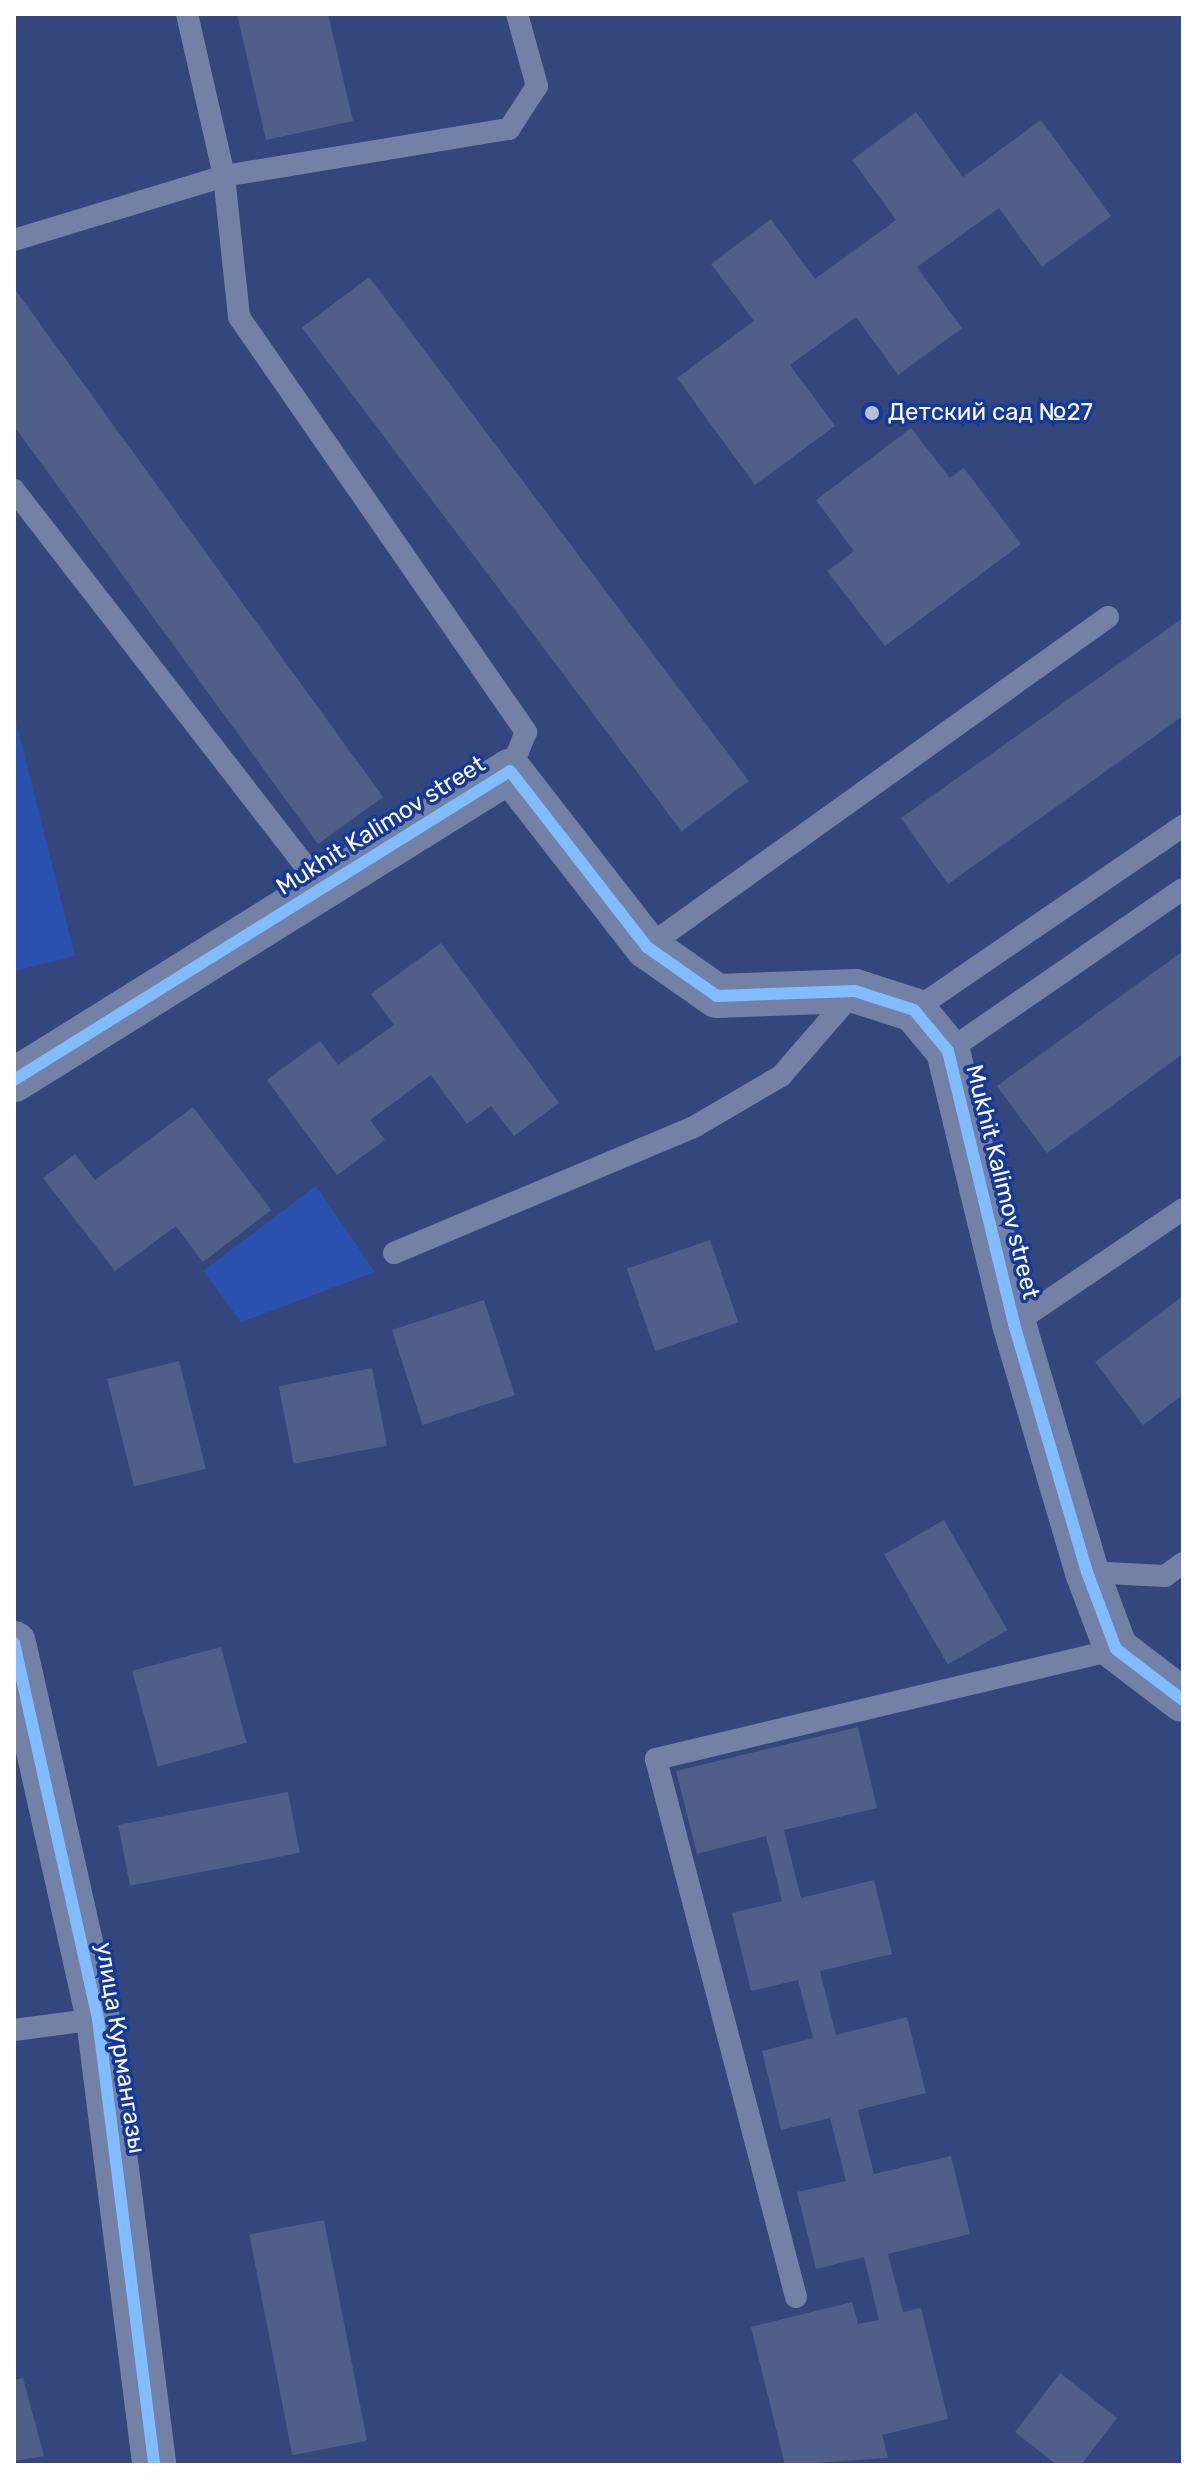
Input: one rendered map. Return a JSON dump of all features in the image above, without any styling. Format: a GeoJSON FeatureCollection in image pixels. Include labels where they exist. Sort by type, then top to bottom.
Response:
{"type":"FeatureCollection","features":[{"type":"Feature","properties":{"kind":"street","name":"Mukhit Kalimov street"},"geometry":{"type":"LineString","coordinates":[[14,1080],[510,771],[647,947],[717,996],[855,991],[914,1010],[948,1051],[1014,1324],[1087,1572],[1116,1649]]}},
{"type":"Feature","properties":{"kind":"street","name":"улица Курмангазы"},"geometry":{"type":"LineString","coordinates":[[14,1643],[98,2019],[154,2465]]}},
{"type":"Feature","properties":{"kind":"street"},"geometry":{"type":"LineString","coordinates":[[1116,1649],[1183,1700]]}},
{"type":"Feature","properties":{"kind":"lane"},"geometry":{"type":"LineString","coordinates":[[187,14],[224,176],[239,317],[526,732],[510,771]]}},
{"type":"Feature","properties":{"kind":"lane"},"geometry":{"type":"LineString","coordinates":[[14,240],[224,176],[509,129],[537,86],[517,14]]}},
{"type":"Feature","properties":{"kind":"lane"},"geometry":{"type":"LineString","coordinates":[[14,490],[323,889]]}},
{"type":"Feature","properties":{"kind":"lane"},"geometry":{"type":"LineString","coordinates":[[647,947],[1108,617]]}},
{"type":"Feature","properties":{"kind":"lane"},"geometry":{"type":"LineString","coordinates":[[914,1010],[1183,826]]}},
{"type":"Feature","properties":{"kind":"lane"},"geometry":{"type":"LineString","coordinates":[[948,1051],[1183,889]]}},
{"type":"Feature","properties":{"kind":"lane"},"geometry":{"type":"LineString","coordinates":[[394,1253],[692,1128],[781,1076],[855,991]]}},
{"type":"Feature","properties":{"kind":"lane"},"geometry":{"type":"LineString","coordinates":[[1014,1324],[1183,1209]]}},
{"type":"Feature","properties":{"kind":"lane"},"geometry":{"type":"LineString","coordinates":[[1087,1572],[1165,1576],[1183,1563]]}},
{"type":"Feature","properties":{"kind":"lane"},"geometry":{"type":"LineString","coordinates":[[796,2297],[656,1759],[1116,1649]]}},
{"type":"Feature","properties":{"kind":"lane"},"geometry":{"type":"LineString","coordinates":[[14,2030],[98,2019]]}},
{"type":"Feature","properties":{"kind":"shaded area"},"geometry":{"type":"Polygon","coordinates":[[[14,714],[75,956],[14,971],[14,714]]]}},
{"type":"Feature","properties":{"kind":"shaded area"},"geometry":{"type":"Polygon","coordinates":[[[316,1186],[375,1272],[241,1322],[203,1271],[316,1186]]]}},
{"type":"Feature","properties":{"kind":"building"},"geometry":{"type":"Polygon","coordinates":[[[237,14],[328,14],[353,121],[266,140],[237,14]]]}},
{"type":"Feature","properties":{"kind":"building"},"geometry":{"type":"Polygon","coordinates":[[[916,112],[963,177],[1041,120],[1111,216],[1042,267],[999,208],[917,267],[962,328],[898,375],[856,317],[790,365],[835,426],[755,485],[677,378],[754,321],[711,264],[771,219],[815,279],[896,220],[852,160],[916,112]]]}},
{"type":"Feature","properties":{"kind":"building"},"geometry":{"type":"Polygon","coordinates":[[[369,277],[749,781],[682,831],[302,328],[369,277]]]}},
{"type":"Feature","properties":{"kind":"building"},"geometry":{"type":"Polygon","coordinates":[[[14,288],[383,797],[318,844],[14,426],[14,288]]]}},
{"type":"Feature","properties":{"kind":"building"},"geometry":{"type":"Polygon","coordinates":[[[911,428],[950,478],[964,468],[1021,544],[885,646],[827,571],[854,551],[816,500],[911,428]]]}},
{"type":"Feature","properties":{"kind":"building"},"geometry":{"type":"Polygon","coordinates":[[[1183,618],[1183,716],[948,884],[901,818],[1183,618]]]}},
{"type":"Feature","properties":{"kind":"building"},"geometry":{"type":"Polygon","coordinates":[[[441,943],[559,1103],[514,1136],[491,1106],[467,1124],[431,1075],[370,1120],[385,1140],[337,1175],[267,1080],[320,1041],[338,1065],[394,1025],[371,994],[441,943]]]}},
{"type":"Feature","properties":{"kind":"building"},"geometry":{"type":"Polygon","coordinates":[[[1183,951],[1183,1054],[1047,1153],[997,1086],[1183,951]]]}},
{"type":"Feature","properties":{"kind":"building"},"geometry":{"type":"Polygon","coordinates":[[[193,1107],[271,1210],[203,1262],[176,1226],[115,1271],[43,1178],[75,1154],[95,1180],[193,1107]]]}},
{"type":"Feature","properties":{"kind":"building"},"geometry":{"type":"Polygon","coordinates":[[[710,1240],[738,1322],[655,1351],[627,1269],[710,1240]]]}},
{"type":"Feature","properties":{"kind":"building"},"geometry":{"type":"Polygon","coordinates":[[[1183,1296],[1183,1395],[1143,1425],[1095,1362],[1183,1296]]]}},
{"type":"Feature","properties":{"kind":"building"},"geometry":{"type":"Polygon","coordinates":[[[484,1300],[515,1395],[423,1425],[392,1330],[484,1300]]]}},
{"type":"Feature","properties":{"kind":"building"},"geometry":{"type":"Polygon","coordinates":[[[179,1361],[206,1469],[134,1487],[107,1379],[179,1361]]]}},
{"type":"Feature","properties":{"kind":"building"},"geometry":{"type":"Polygon","coordinates":[[[372,1368],[387,1446],[294,1464],[279,1386],[372,1368]]]}},
{"type":"Feature","properties":{"kind":"building"},"geometry":{"type":"Polygon","coordinates":[[[944,1520],[1008,1630],[948,1664],[884,1555],[944,1520]]]}},
{"type":"Feature","properties":{"kind":"building"},"geometry":{"type":"Polygon","coordinates":[[[221,1647],[247,1743],[158,1766],[132,1671],[221,1647]]]}},
{"type":"Feature","properties":{"kind":"building"},"geometry":{"type":"Polygon","coordinates":[[[858,1727],[877,1808],[784,1830],[801,1898],[874,1880],[892,1954],[820,1971],[836,2035],[907,2017],[926,2093],[858,2110],[874,2174],[951,2156],[970,2234],[888,2254],[903,2312],[921,2308],[948,2419],[882,2435],[888,2458],[785,2465],[751,2327],[852,2302],[858,2324],[879,2320],[864,2257],[816,2269],[797,2192],[846,2181],[830,2118],[781,2130],[762,2051],[813,2038],[798,1980],[751,1991],[732,1913],[782,1901],[766,1836],[697,1854],[676,1771],[858,1727]]]}},
{"type":"Feature","properties":{"kind":"building"},"geometry":{"type":"Polygon","coordinates":[[[288,1792],[300,1853],[130,1886],[118,1825],[288,1792]]]}},
{"type":"Feature","properties":{"kind":"building"},"geometry":{"type":"Polygon","coordinates":[[[324,2220],[367,2441],[292,2455],[249,2235],[324,2220]]]}},
{"type":"Feature","properties":{"kind":"building"},"geometry":{"type":"Polygon","coordinates":[[[1060,2373],[1117,2418],[1081,2465],[1057,2465],[1015,2432],[1060,2373]]]}},
{"type":"Feature","properties":{"kind":"building"},"geometry":{"type":"Polygon","coordinates":[[[23,2378],[44,2456],[14,2461],[14,2380],[23,2378]]]}},
{"type":"Feature","properties":{"kind":"cycle path"},"geometry":{"type":"LineString","coordinates":[[14,1080],[510,771],[647,947],[717,996],[855,991],[914,1010],[948,1051],[1014,1324],[1087,1572],[1116,1649],[1183,1700]]}},
{"type":"Feature","properties":{"kind":"cycle path"},"geometry":{"type":"LineString","coordinates":[[14,1643],[98,2019],[154,2465]]}},
{"type":"Feature","properties":{"kind":"place","name":"Детский сад №27"},"geometry":{"type":"Point","coordinates":[872,413]}}]}
